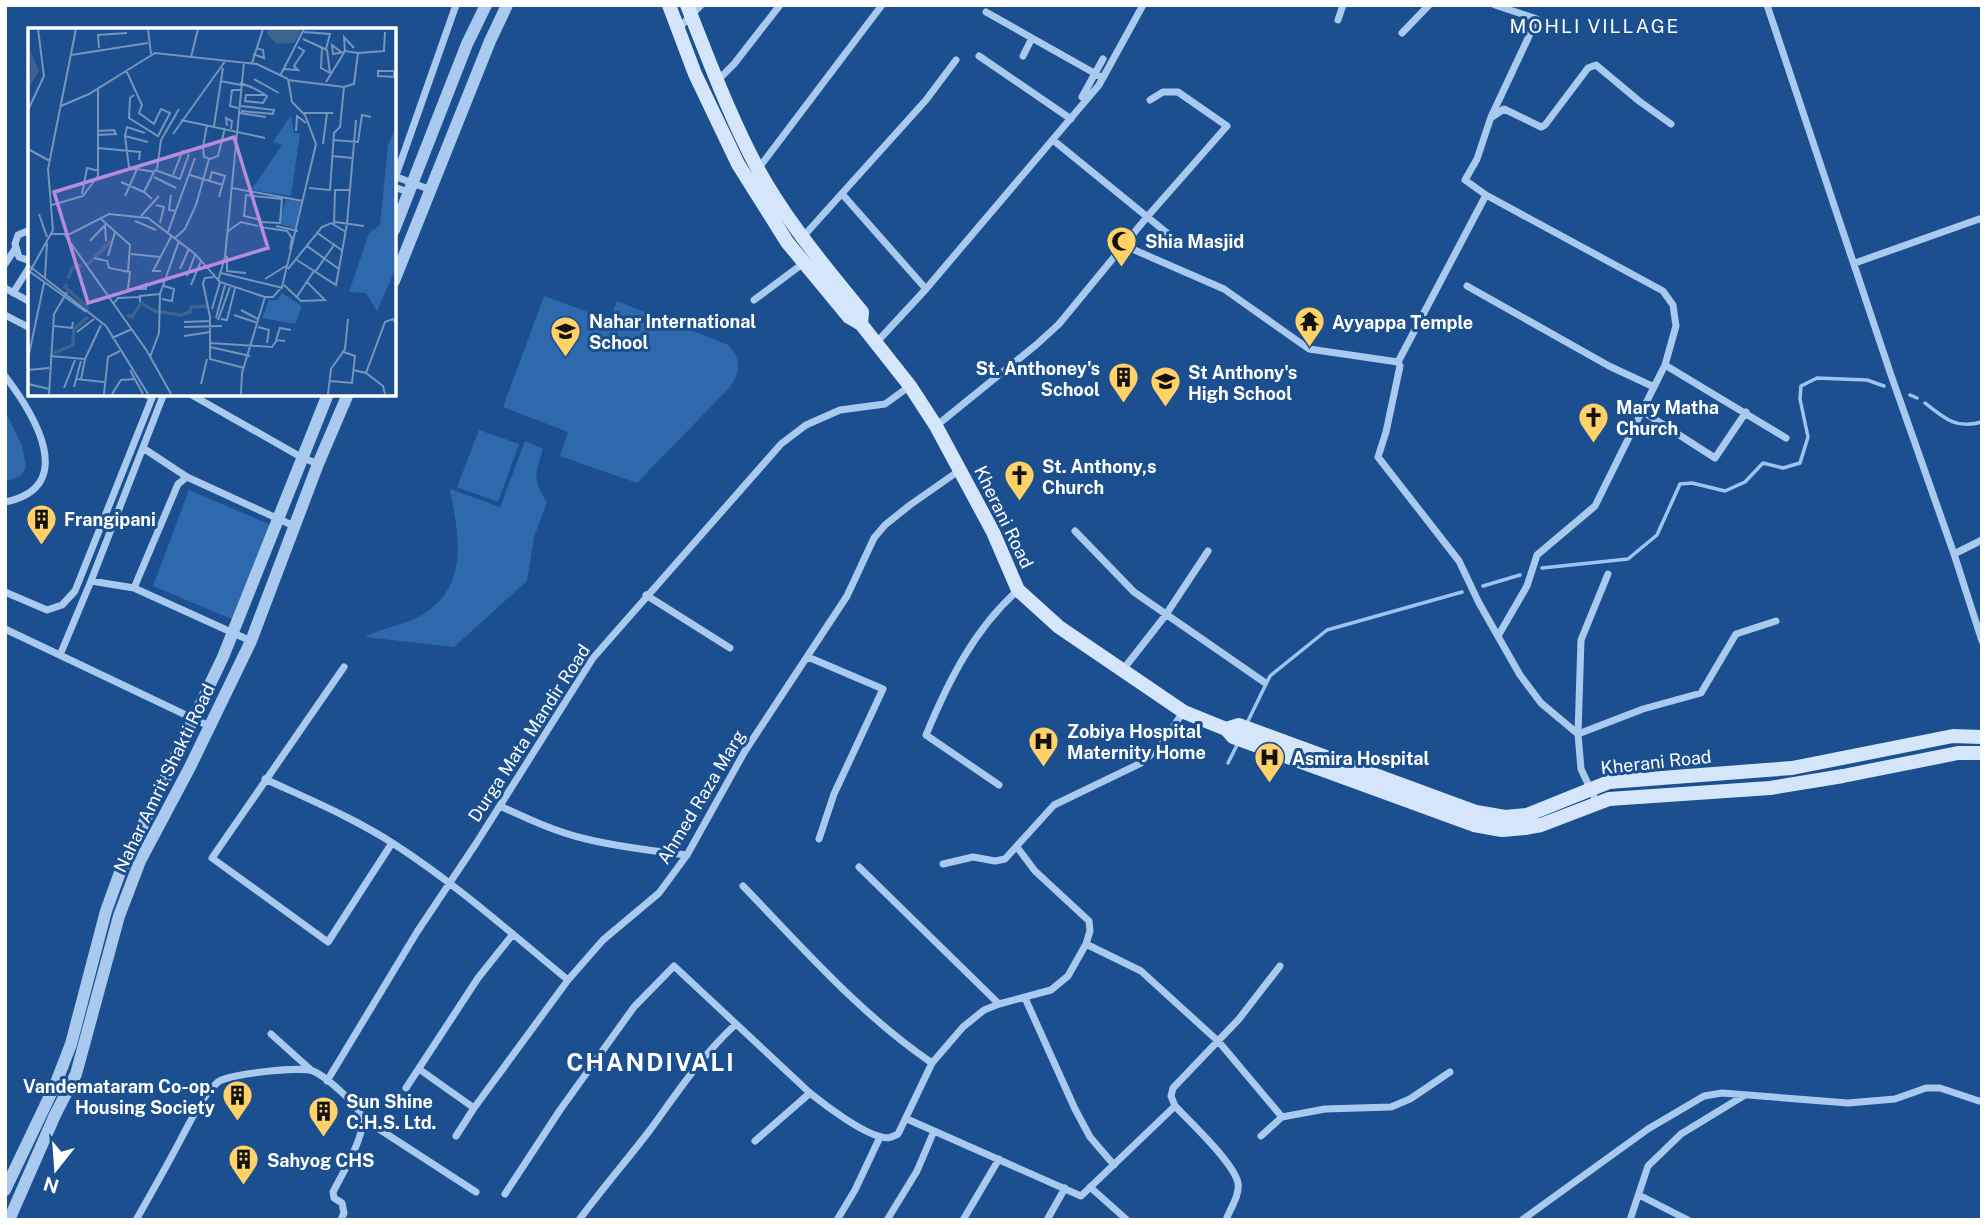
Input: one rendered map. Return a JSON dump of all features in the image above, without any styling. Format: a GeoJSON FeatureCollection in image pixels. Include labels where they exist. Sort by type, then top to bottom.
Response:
{"type":"FeatureCollection","features":[{"type":"Feature","properties":{"kind":"main road","name":"Kherani Road"},"geometry":{"type":"LineString","coordinates":[[669,5],[703,90],[738,164],[796,243],[862,312],[861,324],[910,386],[936,426],[993,532],[1018,590],[1059,627],[1184,712],[1476,812],[1505,817],[1527,815],[1609,782],[1792,768],[1953,736],[1982,737]]}},
{"type":"Feature","properties":{"kind":"main road","name":"Kherani Road"},"geometry":{"type":"LineString","coordinates":[[693,8],[716,82],[796,243]]}},
{"type":"Feature","properties":{"kind":"main road","name":"Kherani Road"},"geometry":{"type":"LineString","coordinates":[[1239,732],[1391,796],[1502,830],[1541,825],[1609,799],[1754,788],[1843,776],[1958,753],[1982,752]]}},
{"type":"Feature","properties":{"kind":"main road"},"geometry":{"type":"LineString","coordinates":[[1753,772],[1754,788]]}},
{"type":"Feature","properties":{"kind":"street"},"geometry":{"type":"LineString","coordinates":[[396,172],[456,5]]}},
{"type":"Feature","properties":{"kind":"street"},"geometry":{"type":"LineString","coordinates":[[396,225],[467,44],[486,5]]}},
{"type":"Feature","properties":{"kind":"street"},"geometry":{"type":"LineString","coordinates":[[396,276],[490,41],[508,5]]}},
{"type":"Feature","properties":{"kind":"street"},"geometry":{"type":"LineString","coordinates":[[703,90],[716,82],[734,64],[780,5]]}},
{"type":"Feature","properties":{"kind":"street"},"geometry":{"type":"LineString","coordinates":[[758,169],[882,5]]}},
{"type":"Feature","properties":{"kind":"street"},"geometry":{"type":"LineString","coordinates":[[875,344],[926,289],[1071,119],[1103,78],[1143,5]]}},
{"type":"Feature","properties":{"kind":"street"},"geometry":{"type":"LineString","coordinates":[[1338,20],[1343,5]]}},
{"type":"Feature","properties":{"kind":"street"},"geometry":{"type":"LineString","coordinates":[[1402,33],[1429,5]]}},
{"type":"Feature","properties":{"kind":"street"},"geometry":{"type":"LineString","coordinates":[[1495,5],[1536,19],[1491,117],[1477,159],[1465,180],[1486,195],[1663,291],[1674,305],[1676,326],[1665,365],[1595,506],[1536,555],[1527,586],[1498,636]]}},
{"type":"Feature","properties":{"kind":"street"},"geometry":{"type":"LineString","coordinates":[[1767,5],[1982,641]]}},
{"type":"Feature","properties":{"kind":"street"},"geometry":{"type":"LineString","coordinates":[[678,29],[693,8]]}},
{"type":"Feature","properties":{"kind":"street"},"geometry":{"type":"LineString","coordinates":[[986,12],[1103,78]]}},
{"type":"Feature","properties":{"kind":"street"},"geometry":{"type":"LineString","coordinates":[[1023,56],[1032,38]]}},
{"type":"Feature","properties":{"kind":"street"},"geometry":{"type":"LineString","coordinates":[[979,56],[1071,119]]}},
{"type":"Feature","properties":{"kind":"street"},"geometry":{"type":"LineString","coordinates":[[1082,97],[1103,59]]}},
{"type":"Feature","properties":{"kind":"street"},"geometry":{"type":"LineString","coordinates":[[796,243],[843,195],[926,100],[956,60]]}},
{"type":"Feature","properties":{"kind":"street"},"geometry":{"type":"LineString","coordinates":[[1491,117],[1504,109],[1541,127],[1588,68],[1596,65],[1639,102],[1671,124]]}},
{"type":"Feature","properties":{"kind":"street"},"geometry":{"type":"LineString","coordinates":[[936,426],[1059,324],[1123,245],[1227,126],[1178,92],[1163,92],[1150,100]]}},
{"type":"Feature","properties":{"kind":"street"},"geometry":{"type":"LineString","coordinates":[[1053,140],[1167,233]]}},
{"type":"Feature","properties":{"kind":"street"},"geometry":{"type":"LineString","coordinates":[[396,179],[410,188]]}},
{"type":"Feature","properties":{"kind":"street"},"geometry":{"type":"LineString","coordinates":[[396,187],[431,190]]}},
{"type":"Feature","properties":{"kind":"street"},"geometry":{"type":"LineString","coordinates":[[843,195],[926,289]]}},
{"type":"Feature","properties":{"kind":"street"},"geometry":{"type":"LineString","coordinates":[[1486,195],[1398,362],[1400,366],[1397,386],[1378,457],[1459,561],[1520,675],[1541,703],[1578,734]]}},
{"type":"Feature","properties":{"kind":"street"},"geometry":{"type":"LineString","coordinates":[[1855,263],[1982,218]]}},
{"type":"Feature","properties":{"kind":"street"},"geometry":{"type":"LineString","coordinates":[[5,264],[15,248],[16,239],[22,232],[28,230]]}},
{"type":"Feature","properties":{"kind":"street"},"geometry":{"type":"LineString","coordinates":[[5,234],[16,239]]}},
{"type":"Feature","properties":{"kind":"street"},"geometry":{"type":"LineString","coordinates":[[1123,245],[1224,289],[1309,349],[1398,362]]}},
{"type":"Feature","properties":{"kind":"street"},"geometry":{"type":"LineString","coordinates":[[15,248],[19,257],[28,263]]}},
{"type":"Feature","properties":{"kind":"street"},"geometry":{"type":"LineString","coordinates":[[754,300],[809,258]]}},
{"type":"Feature","properties":{"kind":"street"},"geometry":{"type":"LineString","coordinates":[[28,266],[9,290],[28,301]]}},
{"type":"Feature","properties":{"kind":"street"},"geometry":{"type":"LineString","coordinates":[[1467,286],[1609,366],[1654,387]]}},
{"type":"Feature","properties":{"kind":"street"},"geometry":{"type":"LineString","coordinates":[[5,315],[28,327]]}},
{"type":"Feature","properties":{"kind":"street"},"geometry":{"type":"LineString","coordinates":[[1665,365],[1786,438]]}},
{"type":"Feature","properties":{"kind":"street"},"geometry":{"type":"LineString","coordinates":[[5,376],[32,417],[41,440],[47,469],[42,482],[34,491],[19,499],[5,502]]}},
{"type":"Feature","properties":{"kind":"street","name":"Durga Mata Mandir Road"},"geometry":{"type":"LineString","coordinates":[[327,1081],[403,954],[593,658],[781,444],[806,425],[840,410],[885,404],[910,386]]}},
{"type":"Feature","properties":{"kind":"street"},"geometry":{"type":"LineString","coordinates":[[5,592],[47,610],[62,606],[75,591],[152,398],[148,396]]}},
{"type":"Feature","properties":{"kind":"street"},"geometry":{"type":"LineString","coordinates":[[60,655],[163,396]]}},
{"type":"Feature","properties":{"kind":"street"},"geometry":{"type":"LineString","coordinates":[[194,396],[318,464]]}},
{"type":"Feature","properties":{"kind":"street","name":"Nahar Amrit Shakti Road"},"geometry":{"type":"LineString","coordinates":[[10,1211],[76,1074],[77,1047],[106,911],[119,875],[233,633],[327,396]]}},
{"type":"Feature","properties":{"kind":"street","name":"Nahar Amrit Shakti Road"},"geometry":{"type":"LineString","coordinates":[[5,1190],[56,1083],[77,1047],[119,916],[140,861],[251,641],[318,464],[347,396]]}},
{"type":"Feature","properties":{"kind":"street"},"geometry":{"type":"LineString","coordinates":[[1643,411],[1715,458],[1746,412]]}},
{"type":"Feature","properties":{"kind":"street"},"geometry":{"type":"LineString","coordinates":[[143,448],[187,477],[294,526]]}},
{"type":"Feature","properties":{"kind":"street","name":"Ahmed Raza Marg"},"geometry":{"type":"LineString","coordinates":[[456,1136],[568,979],[603,940],[659,893],[687,855],[745,751],[847,596],[879,531],[910,505],[960,470]]}},
{"type":"Feature","properties":{"kind":"street"},"geometry":{"type":"LineString","coordinates":[[134,588],[178,484],[187,477]]}},
{"type":"Feature","properties":{"kind":"street"},"geometry":{"type":"LineString","coordinates":[[1075,531],[1134,592],[1264,682]]}},
{"type":"Feature","properties":{"kind":"street"},"geometry":{"type":"LineString","coordinates":[[1954,554],[1982,540]]}},
{"type":"Feature","properties":{"kind":"street"},"geometry":{"type":"LineString","coordinates":[[1122,671],[1165,616],[1208,551]]}},
{"type":"Feature","properties":{"kind":"street"},"geometry":{"type":"LineString","coordinates":[[1597,803],[1581,769],[1578,734],[1581,640],[1608,574]]}},
{"type":"Feature","properties":{"kind":"street"},"geometry":{"type":"LineString","coordinates":[[91,581],[134,588],[251,641]]}},
{"type":"Feature","properties":{"kind":"street"},"geometry":{"type":"LineString","coordinates":[[999,785],[926,735],[945,689],[964,656],[999,606],[1018,590]]}},
{"type":"Feature","properties":{"kind":"street"},"geometry":{"type":"LineString","coordinates":[[646,595],[730,649]]}},
{"type":"Feature","properties":{"kind":"street"},"geometry":{"type":"LineString","coordinates":[[244,604],[262,609]]}},
{"type":"Feature","properties":{"kind":"street"},"geometry":{"type":"LineString","coordinates":[[1578,734],[1643,709],[1701,693],[1736,634],[1776,621]]}},
{"type":"Feature","properties":{"kind":"street"},"geometry":{"type":"LineString","coordinates":[[5,629],[209,726]]}},
{"type":"Feature","properties":{"kind":"street"},"geometry":{"type":"LineString","coordinates":[[808,657],[883,689],[834,794],[820,839]]}},
{"type":"Feature","properties":{"kind":"street"},"geometry":{"type":"LineString","coordinates":[[344,667],[212,858],[328,942],[392,843]]}},
{"type":"Feature","properties":{"kind":"street"},"geometry":{"type":"LineString","coordinates":[[943,864],[973,857],[995,861],[1005,859],[1054,805],[1141,762],[1160,747],[1184,712]]}},
{"type":"Feature","properties":{"kind":"street"},"geometry":{"type":"LineString","coordinates":[[265,779],[392,843],[450,883],[568,979]]}},
{"type":"Feature","properties":{"kind":"street"},"geometry":{"type":"LineString","coordinates":[[500,806],[583,839],[626,848],[687,855]]}},
{"type":"Feature","properties":{"kind":"street"},"geometry":{"type":"LineString","coordinates":[[505,1194],[560,1110],[634,1007],[674,966],[831,1110],[880,1137],[890,1138],[898,1134],[932,1063],[963,1027],[984,1010],[1051,990],[1068,976],[1086,944],[1090,930],[1089,920],[1035,871],[1017,847]]}},
{"type":"Feature","properties":{"kind":"street"},"geometry":{"type":"LineString","coordinates":[[859,867],[999,1004]]}},
{"type":"Feature","properties":{"kind":"street"},"geometry":{"type":"LineString","coordinates":[[743,886],[854,1002],[932,1063]]}},
{"type":"Feature","properties":{"kind":"street"},"geometry":{"type":"LineString","coordinates":[[406,1088],[478,978],[513,934]]}},
{"type":"Feature","properties":{"kind":"street"},"geometry":{"type":"LineString","coordinates":[[1086,944],[1140,971],[1219,1042],[1282,1117]]}},
{"type":"Feature","properties":{"kind":"street"},"geometry":{"type":"LineString","coordinates":[[1226,1220],[1237,1195],[1238,1182],[1224,1159],[1175,1106],[1171,1096],[1173,1088],[1219,1042],[1280,966]]}},
{"type":"Feature","properties":{"kind":"street"},"geometry":{"type":"LineString","coordinates":[[1025,998],[1090,1137],[1114,1164]]}},
{"type":"Feature","properties":{"kind":"street"},"geometry":{"type":"LineString","coordinates":[[579,1220],[689,1075],[736,1024]]}},
{"type":"Feature","properties":{"kind":"street"},"geometry":{"type":"LineString","coordinates":[[271,1034],[355,1106],[362,1118],[476,1192]]}},
{"type":"Feature","properties":{"kind":"street"},"geometry":{"type":"LineString","coordinates":[[419,1069],[474,1108]]}},
{"type":"Feature","properties":{"kind":"street"},"geometry":{"type":"LineString","coordinates":[[136,1220],[204,1097],[220,1079],[244,1074],[312,1070]]}},
{"type":"Feature","properties":{"kind":"street"},"geometry":{"type":"LineString","coordinates":[[1261,1136],[1282,1117],[1325,1109],[1391,1107],[1410,1099],[1450,1072]]}},
{"type":"Feature","properties":{"kind":"street"},"geometry":{"type":"LineString","coordinates":[[1522,1220],[1648,1129],[1704,1096],[1722,1093],[1848,1103],[1895,1099],[1926,1088],[1940,1088],[1982,1102]]}},
{"type":"Feature","properties":{"kind":"street"},"geometry":{"type":"LineString","coordinates":[[755,1141],[810,1093]]}},
{"type":"Feature","properties":{"kind":"street"},"geometry":{"type":"LineString","coordinates":[[1630,1220],[1647,1166],[1681,1134],[1745,1095]]}},
{"type":"Feature","properties":{"kind":"street"},"geometry":{"type":"LineString","coordinates":[[907,1119],[1081,1196],[1175,1106]]}},
{"type":"Feature","properties":{"kind":"street"},"geometry":{"type":"LineString","coordinates":[[341,1220],[344,1213],[342,1203],[334,1198],[333,1192],[361,1132],[362,1118]]}},
{"type":"Feature","properties":{"kind":"street"},"geometry":{"type":"LineString","coordinates":[[887,1220],[917,1171],[934,1131]]}},
{"type":"Feature","properties":{"kind":"street"},"geometry":{"type":"LineString","coordinates":[[837,1220],[855,1190],[880,1137]]}},
{"type":"Feature","properties":{"kind":"street"},"geometry":{"type":"LineString","coordinates":[[963,1220],[999,1159]]}},
{"type":"Feature","properties":{"kind":"street"},"geometry":{"type":"LineString","coordinates":[[1047,1220],[1065,1188]]}},
{"type":"Feature","properties":{"kind":"street"},"geometry":{"type":"LineString","coordinates":[[1090,1188],[1127,1220]]}},
{"type":"Feature","properties":{"kind":"street"},"geometry":{"type":"LineString","coordinates":[[1639,1195],[1687,1220]]}},
{"type":"Feature","properties":{"kind":"shaded area"},"geometry":{"type":"Polygon","coordinates":[[[544,296],[610,320],[617,301],[728,345],[737,359],[737,375],[731,386],[637,483],[560,456],[568,432],[503,407],[544,296]]]}},
{"type":"Feature","properties":{"kind":"shaded area"},"geometry":{"type":"Polygon","coordinates":[[[5,410],[22,446],[26,467],[21,476],[5,482],[5,410]]]}},
{"type":"Feature","properties":{"kind":"shaded area"},"geometry":{"type":"Polygon","coordinates":[[[479,430],[519,444],[498,502],[457,487],[479,430]]]}},
{"type":"Feature","properties":{"kind":"shaded area"},"geometry":{"type":"Polygon","coordinates":[[[525,441],[543,449],[536,476],[547,502],[534,537],[527,581],[454,647],[365,637],[418,617],[439,601],[449,588],[457,557],[456,523],[450,489],[500,507],[525,441]]]}},
{"type":"Feature","properties":{"kind":"shaded area"},"geometry":{"type":"Polygon","coordinates":[[[189,490],[271,525],[236,621],[153,586],[189,490]]]}},
{"type":"Feature","properties":{"kind":"waterway"},"geometry":{"type":"LineString","coordinates":[[1542,568],[1628,559],[1657,535],[1680,484],[1692,483],[1725,491],[1745,482],[1763,463],[1783,468],[1800,463],[1808,437],[1800,399],[1801,386],[1817,378],[1867,380],[1884,386]]}},
{"type":"Feature","properties":{"kind":"waterway"},"geometry":{"type":"LineString","coordinates":[[1910,395],[1917,398]]}},
{"type":"Feature","properties":{"kind":"waterway"},"geometry":{"type":"LineString","coordinates":[[1925,403],[1951,421],[1965,424],[1982,422]]}},
{"type":"Feature","properties":{"kind":"waterway"},"geometry":{"type":"LineString","coordinates":[[1483,586],[1520,575]]}},
{"type":"Feature","properties":{"kind":"waterway"},"geometry":{"type":"LineString","coordinates":[[1247,723],[1270,676],[1327,630],[1462,592]]}},
{"type":"Feature","properties":{"kind":"waterway"},"geometry":{"type":"LineString","coordinates":[[1228,763],[1238,743]]}},
{"type":"Feature","properties":{"kind":"place","name":"Shia Masjid"},"geometry":{"type":"Point","coordinates":[1122,268]}},
{"type":"Feature","properties":{"kind":"place","name":"Ayyappa Temple"},"geometry":{"type":"Point","coordinates":[1309,349]}},
{"type":"Feature","properties":{"kind":"place","name":"Nahar International School"},"geometry":{"type":"Point","coordinates":[566,358]}},
{"type":"Feature","properties":{"kind":"place","name":"St. Anthoney's School"},"geometry":{"type":"Point","coordinates":[1123,405]}},
{"type":"Feature","properties":{"kind":"place","name":"St Anthony's High School"},"geometry":{"type":"Point","coordinates":[1165,409]}},
{"type":"Feature","properties":{"kind":"place","name":"Mary Matha Church"},"geometry":{"type":"Point","coordinates":[1593,444]}},
{"type":"Feature","properties":{"kind":"place","name":"St. Anthony,s Church"},"geometry":{"type":"Point","coordinates":[1019,503]}},
{"type":"Feature","properties":{"kind":"place","name":"Frangipani"},"geometry":{"type":"Point","coordinates":[41,546]}},
{"type":"Feature","properties":{"kind":"place","name":"Zobiya Hospital Maternity Home"},"geometry":{"type":"Point","coordinates":[1044,768]}},
{"type":"Feature","properties":{"kind":"place","name":"Asmira Hospital"},"geometry":{"type":"Point","coordinates":[1269,785]}},
{"type":"Feature","properties":{"kind":"place","name":"Vandemataram Co-op. Housing Society"},"geometry":{"type":"Point","coordinates":[238,1123]}},
{"type":"Feature","properties":{"kind":"place","name":"Sun Shine C.H.S. Ltd."},"geometry":{"type":"Point","coordinates":[323,1138]}},
{"type":"Feature","properties":{"kind":"place","name":"Sahyog CHS"},"geometry":{"type":"Point","coordinates":[244,1187]}},
{"type":"Feature","properties":{"kind":"district","name":"MOHLI VILLAGE"},"geometry":{"type":"Point","coordinates":[1595,26]}},
{"type":"Feature","properties":{"kind":"district","name":"CHANDIVALI"},"geometry":{"type":"Point","coordinates":[651,1062]}}]}
